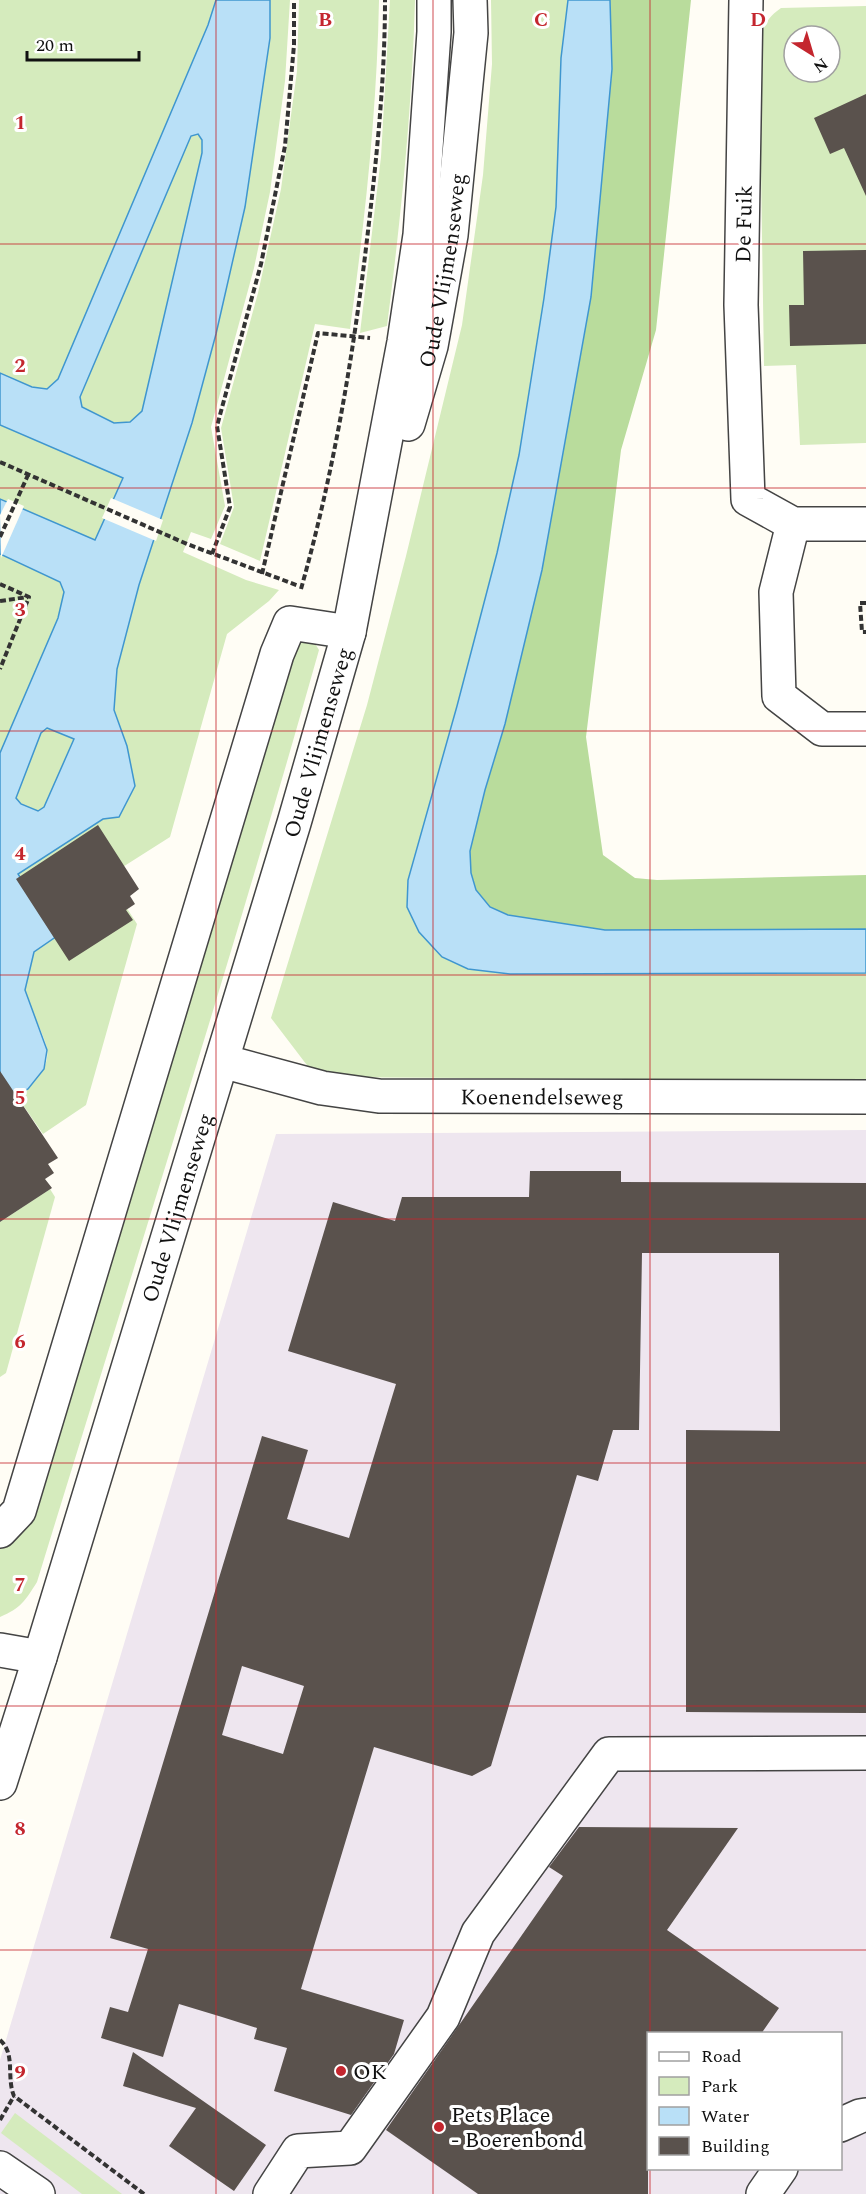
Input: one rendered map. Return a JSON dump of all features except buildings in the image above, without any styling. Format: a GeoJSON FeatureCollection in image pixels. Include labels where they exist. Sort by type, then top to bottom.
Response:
{"type":"FeatureCollection","features":[{"type":"Feature","properties":{"kind":"street","name":"Oude Vlijmenseweg"},"geometry":{"type":"LineString","coordinates":[[352,618],[404,342],[420,235],[434,32],[434,0]]}},
{"type":"Feature","properties":{"kind":"street","name":"Oude Vlijmenseweg"},"geometry":{"type":"LineString","coordinates":[[0,1783],[294,823],[430,346],[451,235],[471,33],[470,0]]}},
{"type":"Feature","properties":{"kind":"street","name":"De Fuik"},"geometry":{"type":"LineString","coordinates":[[746,0],[741,305],[748,499],[793,524]]}},
{"type":"Feature","properties":{"kind":"street"},"geometry":{"type":"LineString","coordinates":[[866,524],[793,524],[776,592],[778,696],[822,729],[866,729]]}},
{"type":"Feature","properties":{"kind":"street","name":"Oude Vlijmenseweg"},"geometry":{"type":"LineString","coordinates":[[290,623],[352,618]]}},
{"type":"Feature","properties":{"kind":"street"},"geometry":{"type":"LineString","coordinates":[[0,1530],[19,1511],[277,654],[290,623]]}},
{"type":"Feature","properties":{"kind":"street","name":"Koenendelseweg"},"geometry":{"type":"LineString","coordinates":[[222,1061],[322,1088],[379,1096],[866,1097]]}},
{"type":"Feature","properties":{"kind":"street"},"geometry":{"type":"LineString","coordinates":[[0,1650],[40,1657]]}},
{"type":"Feature","properties":{"kind":"street"},"geometry":{"type":"LineString","coordinates":[[270,2194],[298,2151],[350,2148],[443,2017],[478,1933],[609,1754],[866,1753]]}},
{"type":"Feature","properties":{"kind":"street"},"geometry":{"type":"LineString","coordinates":[[842,2124],[866,2115]]}},
{"type":"Feature","properties":{"kind":"street"},"geometry":{"type":"LineString","coordinates":[[0,2168],[38,2194]]}},
{"type":"Feature","properties":{"kind":"street"},"geometry":{"type":"LineString","coordinates":[[763,2194],[780,2170]]}},
{"type":"Feature","properties":{"kind":"path"},"geometry":{"type":"LineString","coordinates":[[212,554],[230,507],[217,426],[261,264],[285,146],[294,45],[294,0]]}},
{"type":"Feature","properties":{"kind":"path"},"geometry":{"type":"LineString","coordinates":[[290,623],[302,587],[339,429],[355,337],[375,168],[385,0]]}},
{"type":"Feature","properties":{"kind":"path"},"geometry":{"type":"LineString","coordinates":[[262,573],[318,333],[404,342]]}},
{"type":"Feature","properties":{"kind":"path"},"geometry":{"type":"LineString","coordinates":[[0,462],[212,554],[302,587]]}},
{"type":"Feature","properties":{"kind":"path"},"geometry":{"type":"LineString","coordinates":[[0,537],[29,475]]}},
{"type":"Feature","properties":{"kind":"path"},"geometry":{"type":"LineString","coordinates":[[0,584],[29,597]]}},
{"type":"Feature","properties":{"kind":"path"},"geometry":{"type":"LineString","coordinates":[[0,601],[29,597]]}},
{"type":"Feature","properties":{"kind":"path"},"geometry":{"type":"LineString","coordinates":[[0,669],[29,597]]}},
{"type":"Feature","properties":{"kind":"path"},"geometry":{"type":"LineString","coordinates":[[866,603],[860,603],[862,632],[866,632]]}},
{"type":"Feature","properties":{"kind":"path"},"geometry":{"type":"LineString","coordinates":[[0,2040],[7,2046],[10,2061],[9,2084],[14,2096],[144,2194]]}},
{"type":"Feature","properties":{"kind":"path"},"geometry":{"type":"LineString","coordinates":[[0,2120],[14,2096]]}},
{"type":"Feature","properties":{"kind":"shaded area"},"geometry":{"type":"Polygon","coordinates":[[[866,1130],[866,2194],[0,2194],[0,2060],[276,1134],[866,1130]]]}},
{"type":"Feature","properties":{"kind":"green space"},"geometry":{"type":"Polygon","coordinates":[[[0,0],[255,0],[139,585],[192,423],[216,334],[245,207],[270,38],[270,0],[290,0],[285,81],[270,192],[254,268],[211,427],[225,506],[211,539],[191,532],[183,552],[246,580],[279,590],[269,601],[227,634],[170,837],[107,877],[137,924],[86,1105],[43,1134],[16,1095],[34,1082],[46,1064],[47,1049],[29,1003],[0,1061],[34,952],[57,936],[18,874],[103,819],[119,817],[135,786],[130,763],[0,843],[0,0]]]}},
{"type":"Feature","properties":{"kind":"green space"},"geometry":{"type":"Polygon","coordinates":[[[299,0],[379,0],[373,124],[350,329],[315,324],[260,561],[220,544],[234,507],[221,428],[258,293],[281,189],[297,71],[299,0]]]}},
{"type":"Feature","properties":{"kind":"green space"},"geometry":{"type":"Polygon","coordinates":[[[390,0],[415,0],[405,163],[387,326],[360,333],[381,157],[390,0]]]}},
{"type":"Feature","properties":{"kind":"green space"},"geometry":{"type":"Polygon","coordinates":[[[491,0],[568,0],[561,58],[556,207],[519,455],[497,553],[408,880],[407,907],[419,932],[442,957],[468,969],[510,974],[866,973],[866,1082],[784,1084],[631,1079],[316,1077],[271,1018],[367,705],[462,325],[483,175],[492,64],[491,0]]]}},
{"type":"Feature","properties":{"kind":"green space"},"geometry":{"type":"Polygon","coordinates":[[[610,0],[691,0],[656,330],[621,450],[586,737],[603,855],[635,878],[657,880],[866,875],[866,929],[605,930],[508,915],[490,907],[476,890],[471,873],[470,851],[505,724],[542,570],[591,297],[612,69],[610,0]]]}},
{"type":"Feature","properties":{"kind":"green space"},"geometry":{"type":"Polygon","coordinates":[[[866,6],[866,443],[800,445],[796,365],[764,366],[759,40],[767,22],[781,8],[866,6]]]}},
{"type":"Feature","properties":{"kind":"green space"},"geometry":{"type":"Polygon","coordinates":[[[305,638],[314,642],[319,650],[286,767],[37,1582],[22,1603],[0,1617],[0,1542],[293,646],[305,638]]]}},
{"type":"Feature","properties":{"kind":"green space"},"geometry":{"type":"Polygon","coordinates":[[[50,1189],[55,1197],[6,1373],[0,1377],[0,1222],[50,1189]]]}},
{"type":"Feature","properties":{"kind":"green space"},"geometry":{"type":"Polygon","coordinates":[[[15,2113],[122,2194],[82,2194],[1,2133],[15,2113]]]}},
{"type":"Feature","properties":{"kind":"water"},"geometry":{"type":"Polygon","coordinates":[[[216,0],[270,0],[270,38],[245,207],[216,334],[192,423],[139,585],[117,669],[114,710],[127,746],[135,786],[119,817],[103,819],[18,874],[57,936],[34,952],[25,990],[47,1050],[44,1069],[28,1089],[0,1105],[0,753],[58,618],[64,592],[60,582],[0,554],[0,499],[95,540],[123,478],[0,425],[0,373],[32,387],[47,389],[58,379],[208,25],[216,0]],[[198,134],[191,136],[80,397],[82,407],[114,423],[130,422],[142,411],[202,153],[202,140],[198,134]],[[47,728],[41,733],[16,798],[21,804],[38,811],[44,807],[74,739],[47,728]]]}},
{"type":"Feature","properties":{"kind":"water"},"geometry":{"type":"Polygon","coordinates":[[[568,0],[610,0],[612,69],[591,297],[542,570],[505,724],[470,851],[471,873],[476,890],[490,907],[508,915],[605,930],[866,929],[866,973],[510,974],[468,969],[442,957],[419,932],[407,907],[408,880],[497,553],[519,455],[556,207],[561,58],[568,0]]]}},
{"type":"Feature","properties":{"kind":"pier"},"geometry":{"type":"Polygon","coordinates":[[[111,498],[163,520],[156,541],[102,518],[111,498]]]}},
{"type":"Feature","properties":{"kind":"pier"},"geometry":{"type":"Polygon","coordinates":[[[8,499],[24,506],[1,558],[0,515],[8,499]]]}},
{"type":"Feature","properties":{"kind":"place","name":"OK"},"geometry":{"type":"Point","coordinates":[341,2071]}},
{"type":"Feature","properties":{"kind":"place","name":"Pets Place - Boerenbond"},"geometry":{"type":"Point","coordinates":[439,2127]}}]}
